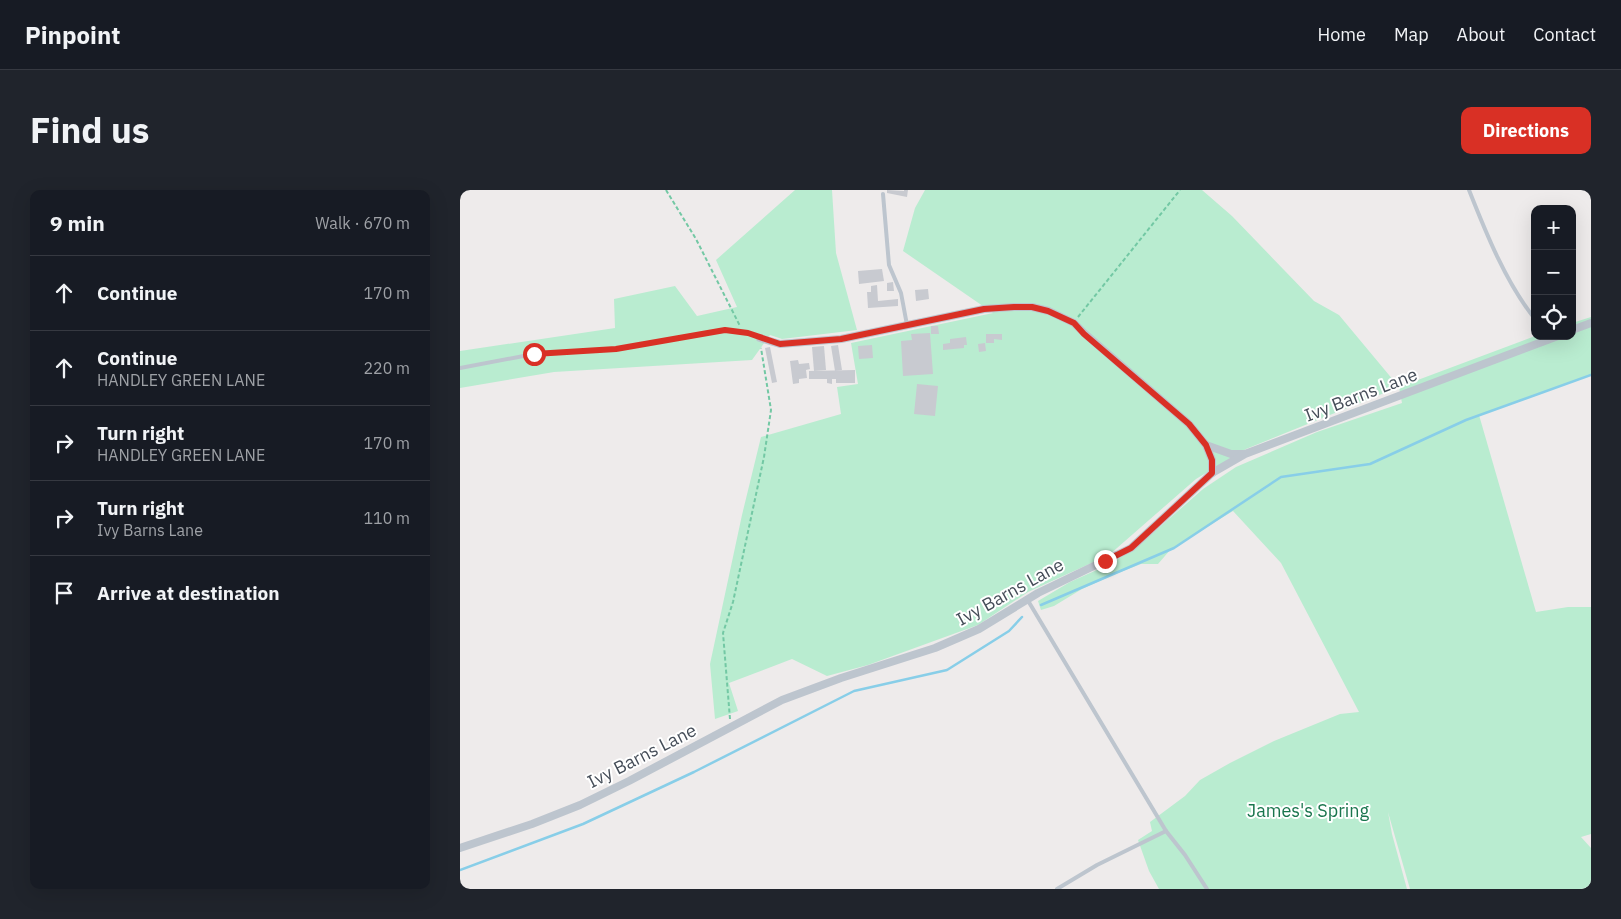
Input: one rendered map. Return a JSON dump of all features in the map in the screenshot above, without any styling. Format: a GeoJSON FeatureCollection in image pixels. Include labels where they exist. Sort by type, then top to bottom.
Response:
{"type":"FeatureCollection","features":[{"type":"Feature","properties":{"kind":"street"},"geometry":{"type":"LineString","coordinates":[[760,338],[780,344],[798,344],[841,339],[984,309],[1032,307],[1048,311],[1074,323],[1084,334],[1189,424],[1206,445],[1212,460],[1212,473]]}},
{"type":"Feature","properties":{"kind":"street"},"geometry":{"type":"LineString","coordinates":[[1576,329],[1591,323]]}},
{"type":"Feature","properties":{"kind":"street","name":"Ivy Barns Lane"},"geometry":{"type":"LineString","coordinates":[[460,848],[532,824],[580,804],[630,781],[790,697],[840,678],[935,648],[980,629],[1027,599],[1069,576],[1131,548],[1212,473],[1245,454],[1544,340]]}},
{"type":"Feature","properties":{"kind":"street"},"geometry":{"type":"LineString","coordinates":[[1206,445],[1231,454],[1245,454]]}},
{"type":"Feature","properties":{"kind":"lane"},"geometry":{"type":"LineString","coordinates":[[1469,190],[1484,229],[1525,307],[1531,314]]}},
{"type":"Feature","properties":{"kind":"lane"},"geometry":{"type":"LineString","coordinates":[[883,194],[889,265],[901,293],[907,325]]}},
{"type":"Feature","properties":{"kind":"lane"},"geometry":{"type":"LineString","coordinates":[[460,368],[534,354],[616,349],[725,330],[748,333],[760,338]]}},
{"type":"Feature","properties":{"kind":"lane"},"geometry":{"type":"LineString","coordinates":[[1027,599],[1166,831],[1185,855],[1207,889]]}},
{"type":"Feature","properties":{"kind":"lane"},"geometry":{"type":"LineString","coordinates":[[1057,889],[1097,865],[1166,831]]}},
{"type":"Feature","properties":{"kind":"path"},"geometry":{"type":"LineString","coordinates":[[666,190],[696,239],[727,299],[740,325],[739,332]]}},
{"type":"Feature","properties":{"kind":"path"},"geometry":{"type":"LineString","coordinates":[[1074,323],[1180,190]]}},
{"type":"Feature","properties":{"kind":"path"},"geometry":{"type":"LineString","coordinates":[[731,727],[723,633],[733,602],[764,457],[771,410],[760,338]]}},
{"type":"Feature","properties":{"kind":"green space"},"geometry":{"type":"Polygon","coordinates":[[[795,190],[832,190],[836,253],[857,330],[782,339],[770,335],[752,360],[554,372],[460,388],[460,351],[615,328],[614,299],[675,286],[697,316],[737,307],[716,260],[795,190]]]}},
{"type":"Feature","properties":{"kind":"green space"},"geometry":{"type":"Polygon","coordinates":[[[925,190],[1202,190],[1232,216],[1314,301],[1339,315],[1399,387],[1246,449],[1196,479],[1109,555],[1028,592],[978,625],[868,665],[827,676],[792,659],[729,683],[738,711],[715,719],[710,664],[761,437],[841,414],[837,387],[858,384],[851,343],[993,313],[903,251],[915,208],[925,190]]]}},
{"type":"Feature","properties":{"kind":"green space","name":"James's Spring"},"geometry":{"type":"Polygon","coordinates":[[[1591,317],[1591,375],[1479,415],[1536,612],[1568,607],[1591,607],[1591,834],[1581,837],[1591,848],[1591,889],[1410,889],[1388,812],[1407,889],[1159,889],[1149,871],[1138,840],[1152,831],[1150,822],[1185,796],[1200,780],[1230,763],[1274,741],[1340,714],[1359,712],[1281,563],[1233,511],[1171,549],[1158,564],[1141,564],[1113,575],[1082,589],[1054,606],[1041,610],[1038,601],[1070,582],[1110,564],[1137,547],[1203,489],[1236,467],[1317,432],[1402,403],[1399,387],[1531,338],[1531,340],[1576,340],[1576,322],[1591,317]]]}},
{"type":"Feature","properties":{"kind":"building"},"geometry":{"type":"Polygon","coordinates":[[[887,190],[908,190],[907,197],[887,193],[887,190]]]}},
{"type":"Feature","properties":{"kind":"building"},"geometry":{"type":"Polygon","coordinates":[[[882,269],[884,281],[859,284],[858,271],[882,269]]]}},
{"type":"Feature","properties":{"kind":"building"},"geometry":{"type":"Polygon","coordinates":[[[893,282],[894,291],[887,291],[887,283],[893,282]]]}},
{"type":"Feature","properties":{"kind":"building"},"geometry":{"type":"Polygon","coordinates":[[[877,285],[878,301],[898,299],[898,306],[868,308],[867,292],[871,292],[871,286],[877,285]]]}},
{"type":"Feature","properties":{"kind":"building"},"geometry":{"type":"Polygon","coordinates":[[[928,289],[929,299],[916,301],[915,290],[928,289]]]}},
{"type":"Feature","properties":{"kind":"building"},"geometry":{"type":"Polygon","coordinates":[[[931,326],[938,326],[939,334],[931,334],[931,326]]]}},
{"type":"Feature","properties":{"kind":"building"},"geometry":{"type":"Polygon","coordinates":[[[930,333],[933,374],[903,376],[901,341],[912,340],[911,334],[930,333]]]}},
{"type":"Feature","properties":{"kind":"building"},"geometry":{"type":"Polygon","coordinates":[[[986,334],[1002,334],[1002,340],[994,339],[994,343],[986,343],[986,334]]]}},
{"type":"Feature","properties":{"kind":"building"},"geometry":{"type":"Polygon","coordinates":[[[966,337],[967,345],[964,345],[964,348],[943,350],[943,344],[950,343],[950,339],[966,337]]]}},
{"type":"Feature","properties":{"kind":"building"},"geometry":{"type":"Polygon","coordinates":[[[985,343],[986,351],[979,352],[978,344],[985,343]]]}},
{"type":"Feature","properties":{"kind":"building"},"geometry":{"type":"Polygon","coordinates":[[[838,345],[842,370],[835,371],[831,346],[838,345]]]}},
{"type":"Feature","properties":{"kind":"building"},"geometry":{"type":"Polygon","coordinates":[[[872,345],[873,358],[859,359],[858,346],[872,345]]]}},
{"type":"Feature","properties":{"kind":"building"},"geometry":{"type":"Polygon","coordinates":[[[824,346],[826,370],[814,371],[812,347],[824,346]]]}},
{"type":"Feature","properties":{"kind":"building"},"geometry":{"type":"Polygon","coordinates":[[[770,347],[777,382],[772,383],[765,348],[770,347]]]}},
{"type":"Feature","properties":{"kind":"building"},"geometry":{"type":"Polygon","coordinates":[[[798,360],[799,364],[809,363],[810,369],[806,370],[807,378],[799,379],[799,383],[793,384],[790,361],[798,360]]]}},
{"type":"Feature","properties":{"kind":"building"},"geometry":{"type":"Polygon","coordinates":[[[855,370],[855,383],[836,383],[836,379],[832,379],[832,384],[827,383],[827,379],[809,379],[809,371],[855,370]]]}},
{"type":"Feature","properties":{"kind":"building"},"geometry":{"type":"Polygon","coordinates":[[[917,384],[938,386],[935,416],[914,414],[917,384]]]}},
{"type":"Feature","properties":{"kind":"waterway"},"geometry":{"type":"LineString","coordinates":[[1041,605],[1174,548],[1281,477],[1370,464],[1466,420],[1591,375]]}},
{"type":"Feature","properties":{"kind":"waterway"},"geometry":{"type":"LineString","coordinates":[[460,870],[583,824],[694,772],[854,691],[947,670],[1009,631],[1022,617]]}},
{"type":"Feature","properties":{"kind":"route"},"geometry":{"type":"LineString","coordinates":[[534,354],[616,349],[725,330],[748,333],[780,344],[798,344],[841,339],[984,309],[1032,307],[1048,311],[1074,323],[1150,392],[1189,424],[1206,445],[1212,460],[1212,473],[1131,548],[1105,561]]}}]}
